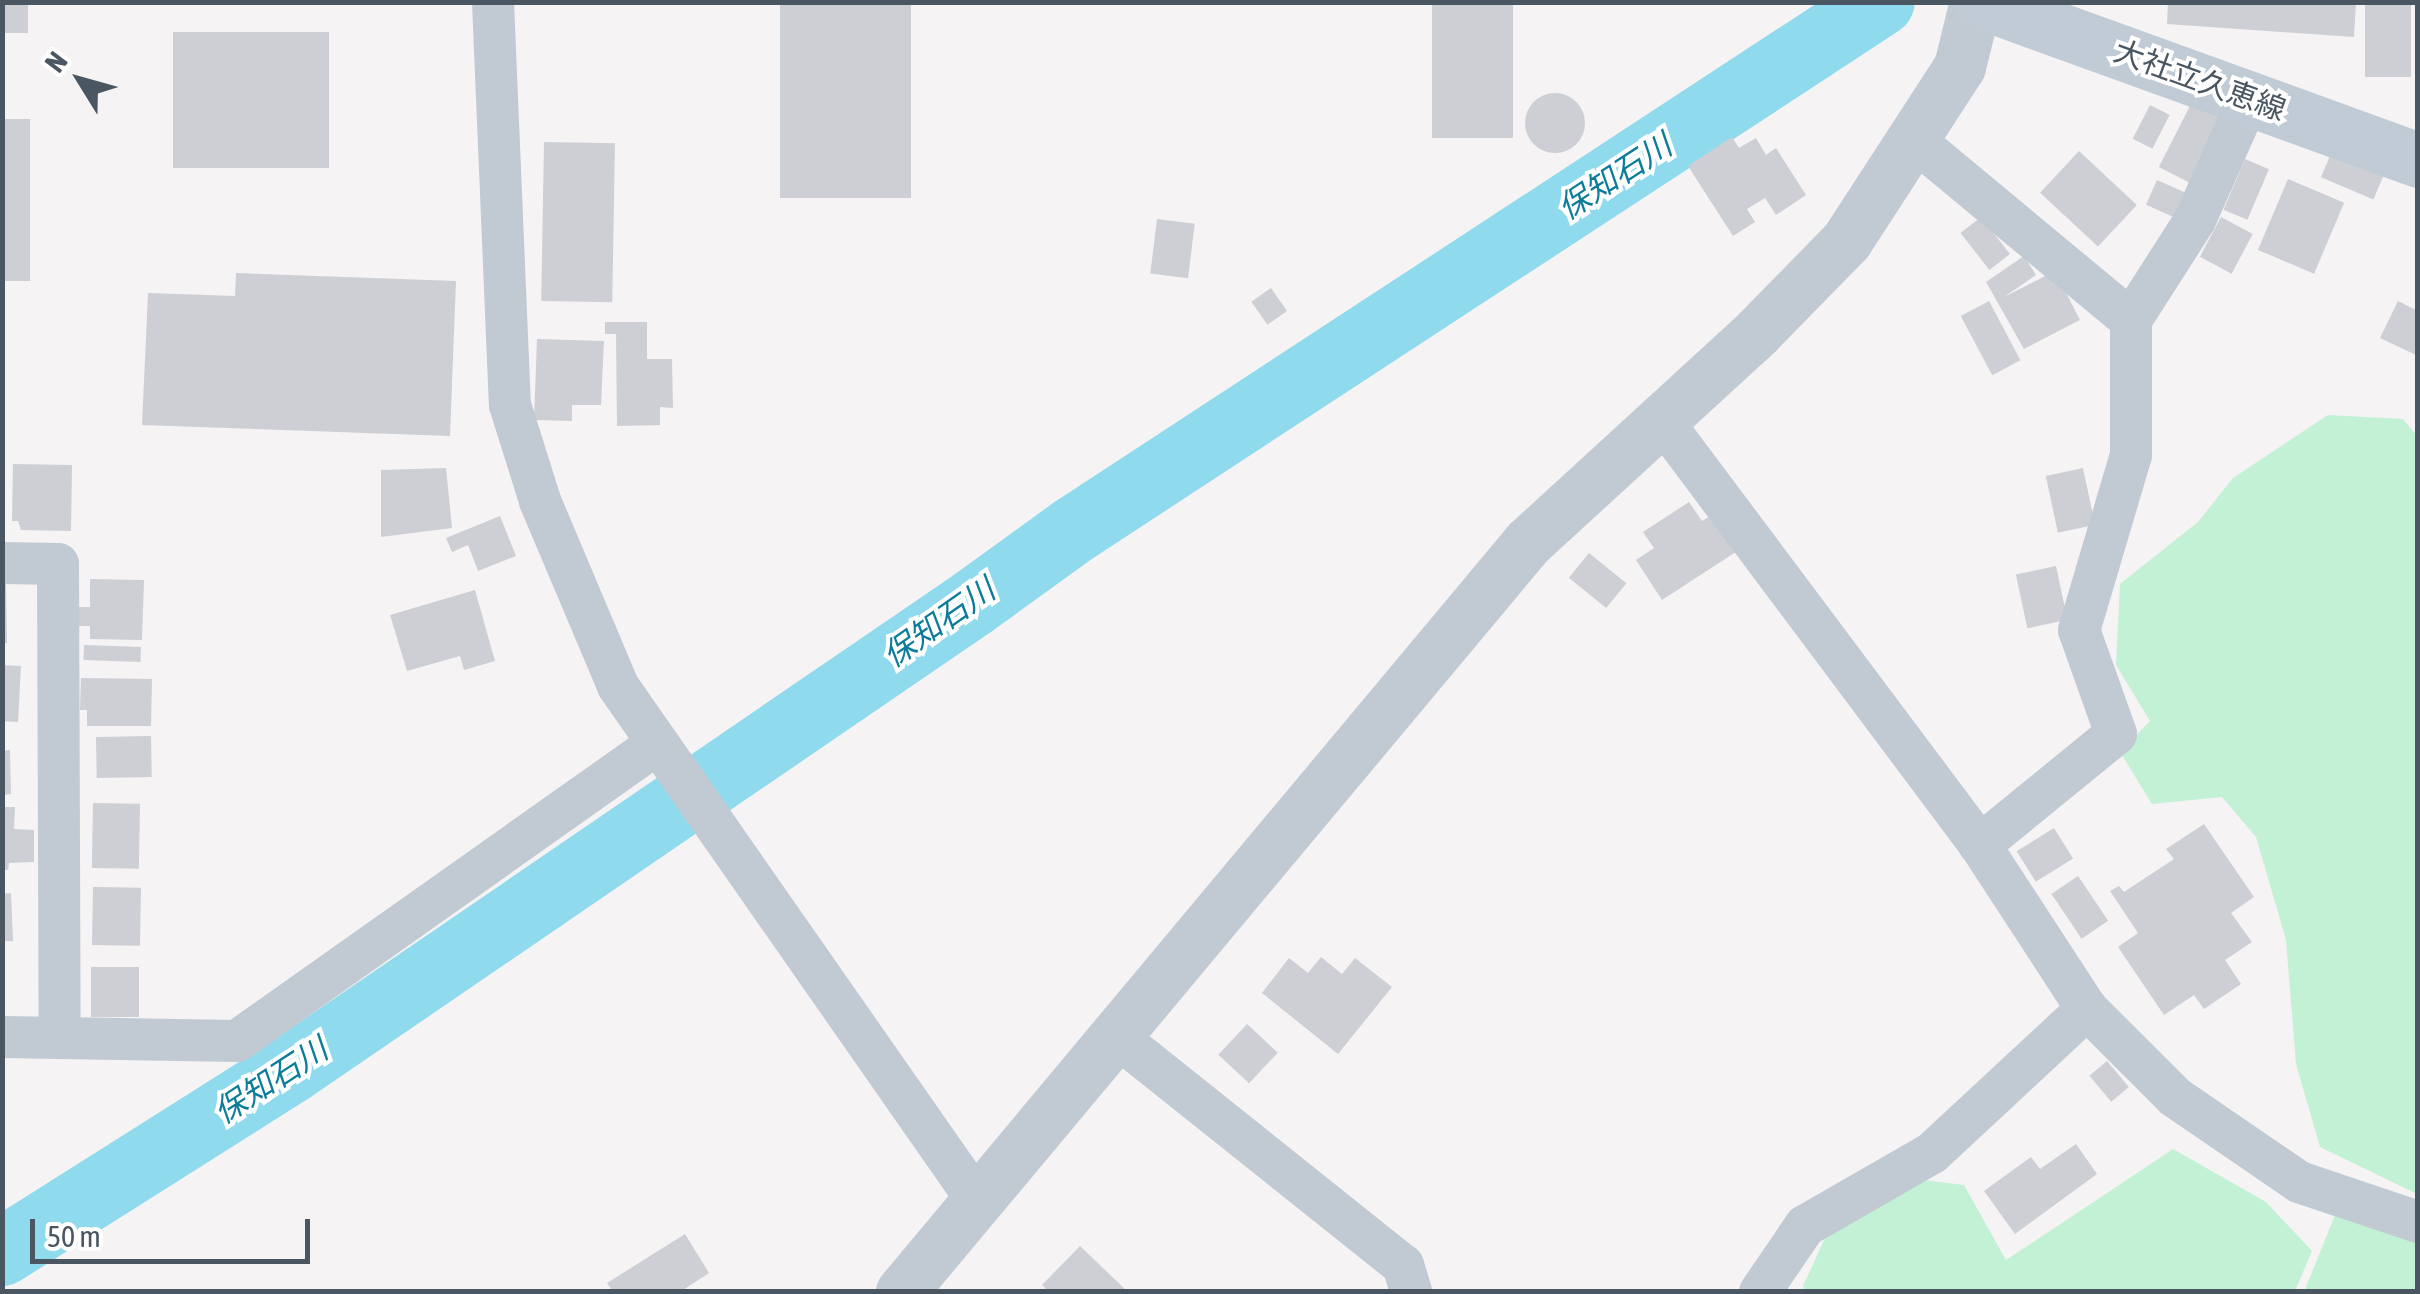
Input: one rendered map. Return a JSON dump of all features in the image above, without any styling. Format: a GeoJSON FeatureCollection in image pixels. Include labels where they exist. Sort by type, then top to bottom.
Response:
{"type":"FeatureCollection","features":[{"type":"Feature","properties":{"kind":"main road","name":"大社立久恵線"},"geometry":{"type":"LineString","coordinates":[[1979,2],[2250,96],[2418,160]]}},
{"type":"Feature","properties":{"kind":"street"},"geometry":{"type":"LineString","coordinates":[[494,2],[510,405],[540,501],[618,686],[976,1198]]}},
{"type":"Feature","properties":{"kind":"street"},"geometry":{"type":"LineString","coordinates":[[902,1292],[976,1198],[1117,1037],[1528,544],[1758,332],[1847,241],[1960,67],[1979,2]]}},
{"type":"Feature","properties":{"kind":"street"},"geometry":{"type":"LineString","coordinates":[[1980,845],[2116,734],[2080,630],[2131,455],[2132,320],[2195,220],[2250,96]]}},
{"type":"Feature","properties":{"kind":"street"},"geometry":{"type":"LineString","coordinates":[[1914,140],[2132,320]]}},
{"type":"Feature","properties":{"kind":"street"},"geometry":{"type":"LineString","coordinates":[[1662,420],[1980,845],[2087,1009],[2175,1097],[2299,1182],[2418,1222]]}},
{"type":"Feature","properties":{"kind":"street"},"geometry":{"type":"LineString","coordinates":[[2,563],[58,564],[60,1038]]}},
{"type":"Feature","properties":{"kind":"street"},"geometry":{"type":"LineString","coordinates":[[2,1037],[237,1041],[657,744]]}},
{"type":"Feature","properties":{"kind":"street"},"geometry":{"type":"LineString","coordinates":[[1760,1292],[1805,1226],[1932,1153],[2087,1009]]}},
{"type":"Feature","properties":{"kind":"street"},"geometry":{"type":"LineString","coordinates":[[1117,1037],[1402,1265],[1411,1292]]}},
{"type":"Feature","properties":{"kind":"green space"},"geometry":{"type":"Polygon","coordinates":[[[2328,415],[2403,419],[2417,436],[2417,1194],[2320,1147],[2296,1064],[2286,940],[2256,837],[2222,797],[2152,804],[2120,752],[2150,721],[2116,665],[2120,584],[2198,522],[2233,478],[2328,415]]]}},
{"type":"Feature","properties":{"kind":"green space"},"geometry":{"type":"Polygon","coordinates":[[[2173,1149],[2266,1202],[2312,1251],[2295,1291],[1805,1292],[1803,1286],[1832,1223],[1907,1178],[1964,1185],[2006,1260],[2173,1149]]]}},
{"type":"Feature","properties":{"kind":"green space"},"geometry":{"type":"Polygon","coordinates":[[[2335,1215],[2417,1243],[2417,1291],[2304,1292],[2335,1215]]]}},
{"type":"Feature","properties":{"kind":"building"},"geometry":{"type":"Polygon","coordinates":[[[2,2],[28,2],[28,33],[2,33],[2,2]]]}},
{"type":"Feature","properties":{"kind":"building"},"geometry":{"type":"Polygon","coordinates":[[[780,2],[911,2],[911,198],[780,198],[780,2]]]}},
{"type":"Feature","properties":{"kind":"building"},"geometry":{"type":"Polygon","coordinates":[[[1432,2],[1513,2],[1513,138],[1432,138],[1432,2]]]}},
{"type":"Feature","properties":{"kind":"building"},"geometry":{"type":"Polygon","coordinates":[[[2168,2],[2356,2],[2354,37],[2167,24],[2168,2]]]}},
{"type":"Feature","properties":{"kind":"building"},"geometry":{"type":"Polygon","coordinates":[[[2365,2],[2411,2],[2411,77],[2365,77],[2365,2]]]}},
{"type":"Feature","properties":{"kind":"building"},"geometry":{"type":"Polygon","coordinates":[[[173,32],[329,32],[329,168],[173,168],[173,32]]]}},
{"type":"Feature","properties":{"kind":"building"},"geometry":{"type":"Polygon","coordinates":[[[1555,93],[1576,102],[1585,123],[1576,144],[1555,153],[1534,144],[1525,123],[1534,102],[1555,93]]]}},
{"type":"Feature","properties":{"kind":"building"},"geometry":{"type":"Polygon","coordinates":[[[2192,102],[2227,120],[2194,185],[2159,167],[2192,102]]]}},
{"type":"Feature","properties":{"kind":"building"},"geometry":{"type":"Polygon","coordinates":[[[2150,105],[2170,115],[2152,149],[2133,139],[2150,105]]]}},
{"type":"Feature","properties":{"kind":"building"},"geometry":{"type":"Polygon","coordinates":[[[2,119],[30,119],[30,281],[2,281],[2,119]]]}},
{"type":"Feature","properties":{"kind":"building"},"geometry":{"type":"Polygon","coordinates":[[[1732,137],[1739,148],[1756,138],[1766,155],[1776,148],[1806,195],[1776,215],[1765,198],[1747,209],[1755,222],[1733,236],[1688,166],[1732,137]]]}},
{"type":"Feature","properties":{"kind":"building"},"geometry":{"type":"Polygon","coordinates":[[[544,142],[615,143],[612,302],[541,301],[544,142]]]}},
{"type":"Feature","properties":{"kind":"building"},"geometry":{"type":"Polygon","coordinates":[[[2335,144],[2387,166],[2373,199],[2321,177],[2335,144]]]}},
{"type":"Feature","properties":{"kind":"building"},"geometry":{"type":"Polygon","coordinates":[[[2079,151],[2137,205],[2098,247],[2040,193],[2079,151]]]}},
{"type":"Feature","properties":{"kind":"building"},"geometry":{"type":"Polygon","coordinates":[[[2245,159],[2269,169],[2247,220],[2224,210],[2245,159]]]}},
{"type":"Feature","properties":{"kind":"building"},"geometry":{"type":"Polygon","coordinates":[[[2288,179],[2344,203],[2314,274],[2258,250],[2288,179]]]}},
{"type":"Feature","properties":{"kind":"building"},"geometry":{"type":"Polygon","coordinates":[[[2157,180],[2189,194],[2178,219],[2146,205],[2157,180]]]}},
{"type":"Feature","properties":{"kind":"building"},"geometry":{"type":"Polygon","coordinates":[[[1981,217],[2010,254],[1989,270],[1961,233],[1981,217]]]}},
{"type":"Feature","properties":{"kind":"building"},"geometry":{"type":"Polygon","coordinates":[[[2221,217],[2253,234],[2232,274],[2200,257],[2221,217]]]}},
{"type":"Feature","properties":{"kind":"building"},"geometry":{"type":"Polygon","coordinates":[[[1157,219],[1195,224],[1188,278],[1150,274],[1157,219]]]}},
{"type":"Feature","properties":{"kind":"building"},"geometry":{"type":"Polygon","coordinates":[[[2024,256],[2036,275],[2004,297],[2055,271],[2080,320],[2024,349],[1986,282],[2024,256]]]}},
{"type":"Feature","properties":{"kind":"building"},"geometry":{"type":"Polygon","coordinates":[[[236,273],[456,281],[450,436],[142,425],[148,293],[235,296],[236,273]]]}},
{"type":"Feature","properties":{"kind":"building"},"geometry":{"type":"Polygon","coordinates":[[[1271,288],[1287,311],[1267,325],[1251,302],[1271,288]]]}},
{"type":"Feature","properties":{"kind":"building"},"geometry":{"type":"Polygon","coordinates":[[[1989,301],[2020,360],[1992,375],[1961,316],[1989,301]]]}},
{"type":"Feature","properties":{"kind":"building"},"geometry":{"type":"Polygon","coordinates":[[[2398,301],[2418,311],[2418,356],[2380,338],[2398,301]]]}},
{"type":"Feature","properties":{"kind":"building"},"geometry":{"type":"Polygon","coordinates":[[[605,322],[647,322],[647,359],[672,359],[673,408],[660,407],[660,425],[617,426],[616,334],[605,334],[605,322]]]}},
{"type":"Feature","properties":{"kind":"building"},"geometry":{"type":"Polygon","coordinates":[[[537,339],[604,341],[601,405],[572,405],[572,421],[534,420],[537,339]]]}},
{"type":"Feature","properties":{"kind":"building"},"geometry":{"type":"Polygon","coordinates":[[[13,464],[72,465],[71,531],[21,530],[18,521],[12,521],[13,464]]]}},
{"type":"Feature","properties":{"kind":"building"},"geometry":{"type":"Polygon","coordinates":[[[446,468],[452,528],[381,537],[381,470],[446,468]]]}},
{"type":"Feature","properties":{"kind":"building"},"geometry":{"type":"Polygon","coordinates":[[[2083,468],[2095,525],[2058,533],[2046,476],[2083,468]]]}},
{"type":"Feature","properties":{"kind":"building"},"geometry":{"type":"Polygon","coordinates":[[[1689,502],[1702,521],[1718,511],[1742,548],[1662,600],[1636,560],[1654,548],[1643,532],[1689,502]]]}},
{"type":"Feature","properties":{"kind":"building"},"geometry":{"type":"Polygon","coordinates":[[[500,516],[516,556],[478,571],[468,545],[452,552],[446,538],[500,516]]]}},
{"type":"Feature","properties":{"kind":"building"},"geometry":{"type":"Polygon","coordinates":[[[1589,553],[1626,583],[1606,608],[1569,578],[1589,553]]]}},
{"type":"Feature","properties":{"kind":"building"},"geometry":{"type":"Polygon","coordinates":[[[2056,566],[2067,620],[2027,628],[2016,575],[2056,566]]]}},
{"type":"Feature","properties":{"kind":"building"},"geometry":{"type":"Polygon","coordinates":[[[90,579],[144,580],[142,640],[90,639],[90,626],[76,626],[76,607],[90,607],[90,579]]]}},
{"type":"Feature","properties":{"kind":"building"},"geometry":{"type":"Polygon","coordinates":[[[2,582],[6,582],[7,643],[2,643],[2,582]]]}},
{"type":"Feature","properties":{"kind":"building"},"geometry":{"type":"Polygon","coordinates":[[[475,590],[495,661],[464,670],[460,656],[407,671],[390,615],[475,590]]]}},
{"type":"Feature","properties":{"kind":"building"},"geometry":{"type":"Polygon","coordinates":[[[84,645],[141,647],[140,662],[83,660],[84,645]]]}},
{"type":"Feature","properties":{"kind":"building"},"geometry":{"type":"Polygon","coordinates":[[[2,665],[21,666],[18,722],[2,721],[2,665]]]}},
{"type":"Feature","properties":{"kind":"building"},"geometry":{"type":"Polygon","coordinates":[[[81,678],[152,679],[151,726],[87,726],[87,710],[80,710],[81,678]]]}},
{"type":"Feature","properties":{"kind":"building"},"geometry":{"type":"Polygon","coordinates":[[[151,736],[152,777],[97,778],[96,737],[151,736]]]}},
{"type":"Feature","properties":{"kind":"building"},"geometry":{"type":"Polygon","coordinates":[[[10,750],[11,794],[2,795],[2,751],[10,750]]]}},
{"type":"Feature","properties":{"kind":"building"},"geometry":{"type":"Polygon","coordinates":[[[93,803],[140,804],[139,869],[92,868],[93,803]]]}},
{"type":"Feature","properties":{"kind":"building"},"geometry":{"type":"Polygon","coordinates":[[[2,807],[15,807],[14,829],[34,830],[34,862],[9,863],[8,870],[2,870],[2,807]]]}},
{"type":"Feature","properties":{"kind":"building"},"geometry":{"type":"Polygon","coordinates":[[[2204,824],[2254,897],[2231,913],[2252,942],[2225,960],[2241,984],[2204,1009],[2194,995],[2164,1015],[2118,947],[2138,933],[2110,891],[2119,886],[2124,892],[2174,859],[2166,849],[2204,824]]]}},
{"type":"Feature","properties":{"kind":"building"},"geometry":{"type":"Polygon","coordinates":[[[2054,828],[2073,859],[2036,882],[2017,851],[2054,828]]]}},
{"type":"Feature","properties":{"kind":"building"},"geometry":{"type":"Polygon","coordinates":[[[2078,876],[2108,921],[2082,939],[2051,894],[2078,876]]]}},
{"type":"Feature","properties":{"kind":"building"},"geometry":{"type":"Polygon","coordinates":[[[93,887],[141,888],[140,946],[92,945],[93,887]]]}},
{"type":"Feature","properties":{"kind":"building"},"geometry":{"type":"Polygon","coordinates":[[[11,893],[13,941],[2,941],[2,894],[11,893]]]}},
{"type":"Feature","properties":{"kind":"building"},"geometry":{"type":"Polygon","coordinates":[[[1321,957],[1342,974],[1355,958],[1392,987],[1338,1054],[1262,993],[1289,958],[1308,973],[1321,957]]]}},
{"type":"Feature","properties":{"kind":"building"},"geometry":{"type":"Polygon","coordinates":[[[91,967],[139,967],[139,1017],[91,1017],[91,967]]]}},
{"type":"Feature","properties":{"kind":"building"},"geometry":{"type":"Polygon","coordinates":[[[1247,1024],[1278,1053],[1249,1083],[1218,1055],[1247,1024]]]}},
{"type":"Feature","properties":{"kind":"building"},"geometry":{"type":"Polygon","coordinates":[[[2107,1061],[2129,1087],[2111,1102],[2089,1076],[2107,1061]]]}},
{"type":"Feature","properties":{"kind":"building"},"geometry":{"type":"Polygon","coordinates":[[[2076,1144],[2097,1174],[2015,1234],[1984,1191],[2031,1157],[2040,1169],[2076,1144]]]}},
{"type":"Feature","properties":{"kind":"building"},"geometry":{"type":"Polygon","coordinates":[[[685,1234],[709,1273],[680,1292],[613,1292],[607,1283],[685,1234]]]}},
{"type":"Feature","properties":{"kind":"building"},"geometry":{"type":"Polygon","coordinates":[[[1080,1246],[1128,1292],[1049,1292],[1042,1285],[1080,1246]]]}},
{"type":"Feature","properties":{"kind":"waterway","name":"保知石川"},"geometry":{"type":"LineString","coordinates":[[2,1252],[290,1070],[1074,530],[1881,2]]}}]}
